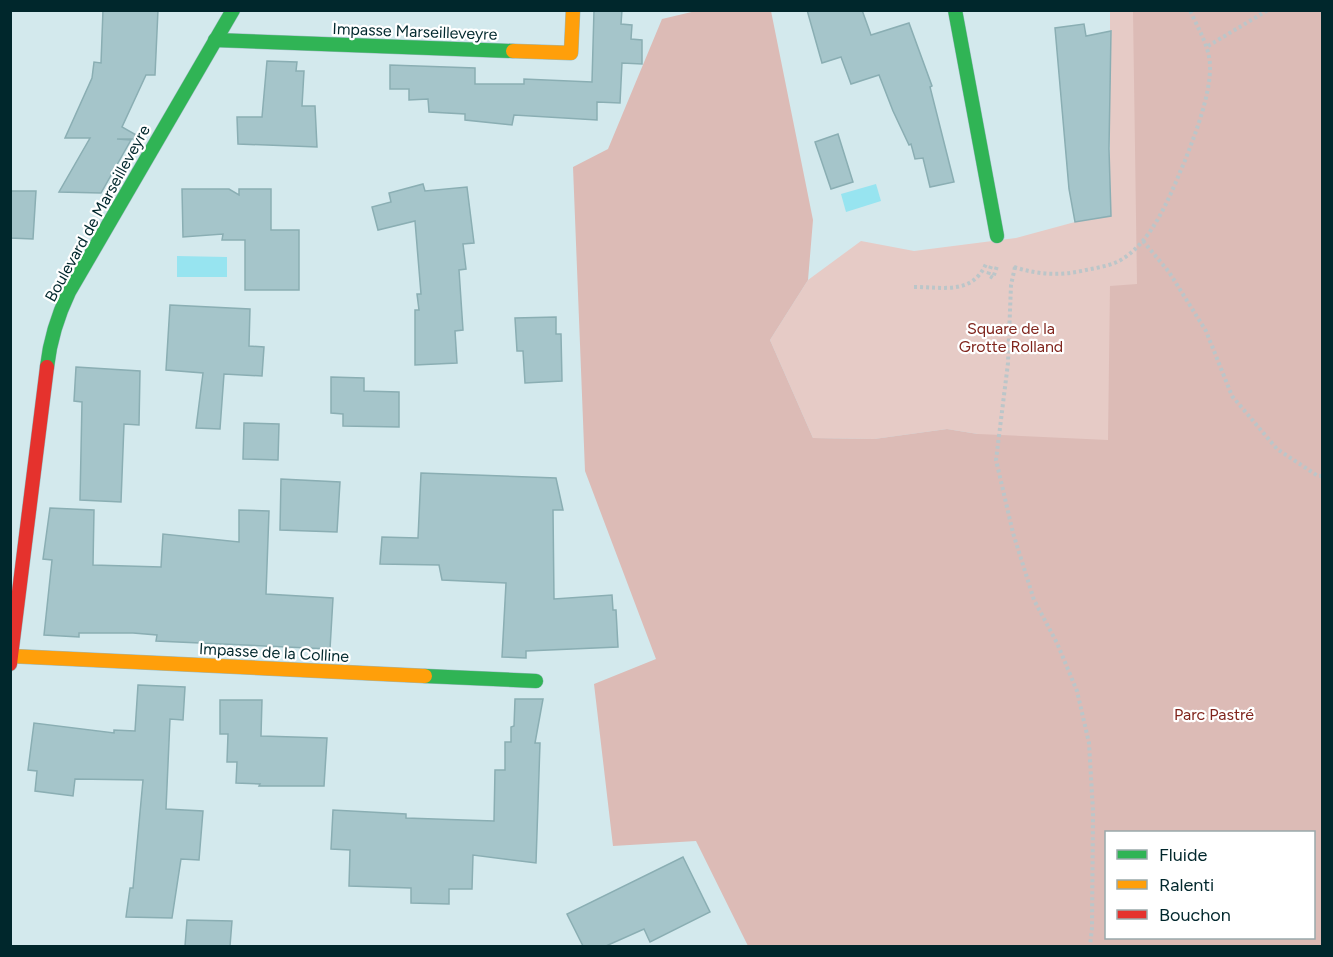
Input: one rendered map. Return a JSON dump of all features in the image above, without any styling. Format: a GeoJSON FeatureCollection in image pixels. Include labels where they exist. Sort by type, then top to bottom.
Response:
{"type":"FeatureCollection","features":[{"type":"Feature","properties":{"kind":"street","name":"Boulevard de Marseilleveyre"},"geometry":{"type":"LineString","coordinates":[[11,658],[50,341],[58,315],[69,292],[233,10]]}},
{"type":"Feature","properties":{"kind":"street","name":"Impasse Marseilleveyre"},"geometry":{"type":"LineString","coordinates":[[215,40],[571,53],[573,10]]}},
{"type":"Feature","properties":{"kind":"street"},"geometry":{"type":"LineString","coordinates":[[955,10],[997,236]]}},
{"type":"Feature","properties":{"kind":"street","name":"Impasse de la Colline"},"geometry":{"type":"LineString","coordinates":[[11,658],[536,681]]}},
{"type":"Feature","properties":{"kind":"path"},"geometry":{"type":"LineString","coordinates":[[1090,946],[1093,811],[1089,743],[1077,691],[1057,643],[1034,600],[1013,532],[996,460],[1008,363],[1011,285],[1015,267],[1041,274],[1069,274],[1115,263],[1130,254],[1143,241],[1167,204],[1196,133],[1207,89],[1210,67],[1208,46],[1190,10]]}},
{"type":"Feature","properties":{"kind":"path"},"geometry":{"type":"LineString","coordinates":[[1208,46],[1268,10]]}},
{"type":"Feature","properties":{"kind":"path"},"geometry":{"type":"LineString","coordinates":[[1143,241],[1169,272],[1206,331],[1232,396],[1276,449],[1318,476],[1323,476]]}},
{"type":"Feature","properties":{"kind":"path"},"geometry":{"type":"LineString","coordinates":[[914,287],[965,287],[981,274],[988,260],[993,262]]}},
{"type":"Feature","properties":{"kind":"green space"},"geometry":{"type":"Polygon","coordinates":[[[700,10],[771,11],[813,220],[808,280],[770,340],[813,438],[874,439],[947,429],[978,434],[1108,440],[1110,286],[1137,284],[1133,11],[1322,11],[1322,946],[748,946],[696,841],[613,846],[594,684],[656,659],[585,471],[573,167],[608,149],[662,19],[700,10]]]}},
{"type":"Feature","properties":{"kind":"green space","name":"Parc Pastré"},"geometry":{"type":"Polygon","coordinates":[[[1110,11],[1322,11],[1322,946],[1101,946],[978,434],[947,429],[874,439],[813,438],[770,340],[808,280],[861,241],[914,251],[1016,238],[1075,222],[1110,216],[1110,11]]]}},
{"type":"Feature","properties":{"kind":"water"},"geometry":{"type":"Polygon","coordinates":[[[876,184],[881,201],[846,212],[841,194],[876,184]]]}},
{"type":"Feature","properties":{"kind":"water"},"geometry":{"type":"Polygon","coordinates":[[[177,256],[227,257],[227,277],[177,277],[177,256]]]}},
{"type":"Feature","properties":{"kind":"building"},"geometry":{"type":"Polygon","coordinates":[[[103,10],[158,10],[155,75],[146,75],[122,127],[138,136],[136,139],[117,139],[131,140],[101,193],[59,192],[90,138],[65,138],[92,78],[94,62],[101,63],[103,10]]]}},
{"type":"Feature","properties":{"kind":"building"},"geometry":{"type":"Polygon","coordinates":[[[594,10],[622,10],[621,24],[632,25],[631,39],[642,40],[642,64],[622,63],[620,103],[597,102],[597,120],[514,115],[512,125],[465,120],[465,114],[429,112],[428,99],[409,100],[409,89],[390,89],[390,65],[475,68],[475,84],[524,84],[524,79],[592,82],[594,10]]]}},
{"type":"Feature","properties":{"kind":"building"},"geometry":{"type":"Polygon","coordinates":[[[807,10],[862,10],[871,35],[909,23],[932,86],[930,87],[954,182],[930,187],[923,158],[915,159],[911,144],[909,145],[893,111],[879,75],[851,84],[841,57],[822,63],[807,10]]]}},
{"type":"Feature","properties":{"kind":"building"},"geometry":{"type":"Polygon","coordinates":[[[1084,24],[1086,36],[1111,31],[1109,149],[1111,216],[1075,222],[1069,189],[1055,28],[1084,24]]]}},
{"type":"Feature","properties":{"kind":"building"},"geometry":{"type":"Polygon","coordinates":[[[267,61],[297,62],[296,71],[304,71],[302,106],[315,106],[317,147],[238,144],[237,117],[262,117],[267,61]]]}},
{"type":"Feature","properties":{"kind":"building"},"geometry":{"type":"Polygon","coordinates":[[[838,134],[853,182],[831,189],[815,142],[838,134]]]}},
{"type":"Feature","properties":{"kind":"building"},"geometry":{"type":"Polygon","coordinates":[[[423,184],[425,191],[467,187],[474,243],[463,244],[466,269],[459,270],[463,330],[455,331],[457,363],[415,365],[415,310],[419,310],[417,294],[421,294],[415,221],[378,230],[372,207],[391,202],[389,193],[423,184]]]}},
{"type":"Feature","properties":{"kind":"building"},"geometry":{"type":"Polygon","coordinates":[[[182,189],[229,189],[239,195],[239,189],[271,189],[271,230],[299,230],[299,290],[245,290],[245,240],[222,240],[223,234],[183,237],[182,189]]]}},
{"type":"Feature","properties":{"kind":"building"},"geometry":{"type":"Polygon","coordinates":[[[10,191],[36,191],[33,239],[10,238],[10,191]]]}},
{"type":"Feature","properties":{"kind":"building"},"geometry":{"type":"Polygon","coordinates":[[[170,305],[250,309],[249,346],[264,347],[262,376],[224,374],[220,429],[196,428],[203,373],[166,370],[170,305]]]}},
{"type":"Feature","properties":{"kind":"building"},"geometry":{"type":"Polygon","coordinates":[[[556,317],[556,334],[561,334],[562,381],[525,383],[523,351],[517,351],[515,318],[556,317]]]}},
{"type":"Feature","properties":{"kind":"building"},"geometry":{"type":"Polygon","coordinates":[[[76,367],[140,371],[139,425],[124,424],[121,502],[80,500],[82,402],[74,401],[76,367]]]}},
{"type":"Feature","properties":{"kind":"building"},"geometry":{"type":"Polygon","coordinates":[[[331,377],[364,378],[364,391],[399,392],[399,427],[343,426],[343,414],[331,413],[331,377]]]}},
{"type":"Feature","properties":{"kind":"building"},"geometry":{"type":"Polygon","coordinates":[[[244,423],[279,424],[278,460],[243,459],[244,423]]]}},
{"type":"Feature","properties":{"kind":"building"},"geometry":{"type":"Polygon","coordinates":[[[421,473],[556,478],[563,510],[553,510],[554,599],[612,595],[613,610],[616,610],[618,647],[526,651],[526,658],[502,657],[506,583],[442,580],[439,565],[380,564],[382,537],[418,538],[421,473]]]}},
{"type":"Feature","properties":{"kind":"building"},"geometry":{"type":"Polygon","coordinates":[[[281,479],[340,482],[337,532],[280,530],[281,479]]]}},
{"type":"Feature","properties":{"kind":"building"},"geometry":{"type":"Polygon","coordinates":[[[50,508],[94,510],[93,565],[161,567],[163,534],[239,542],[239,510],[269,511],[266,594],[333,598],[330,649],[156,641],[157,635],[133,633],[79,633],[79,637],[44,635],[52,560],[43,559],[50,508]]]}},
{"type":"Feature","properties":{"kind":"building"},"geometry":{"type":"Polygon","coordinates":[[[138,685],[185,687],[183,720],[170,719],[166,809],[203,811],[199,860],[181,859],[172,918],[126,917],[130,888],[133,888],[143,780],[75,779],[73,796],[35,791],[37,771],[28,770],[34,723],[114,733],[114,730],[135,731],[138,685]]]}},
{"type":"Feature","properties":{"kind":"building"},"geometry":{"type":"Polygon","coordinates":[[[515,699],[543,699],[535,743],[540,743],[536,863],[473,855],[472,889],[449,889],[449,904],[411,903],[411,888],[349,886],[350,850],[331,849],[333,810],[406,814],[406,818],[494,821],[495,770],[505,770],[505,742],[511,742],[515,699]]]}},
{"type":"Feature","properties":{"kind":"building"},"geometry":{"type":"Polygon","coordinates":[[[220,700],[262,700],[261,736],[327,738],[324,786],[259,786],[260,784],[236,783],[237,762],[227,762],[228,734],[220,734],[220,700]]]}},
{"type":"Feature","properties":{"kind":"building"},"geometry":{"type":"Polygon","coordinates":[[[683,857],[710,912],[650,942],[644,929],[606,946],[583,946],[567,914],[683,857]]]}},
{"type":"Feature","properties":{"kind":"building"},"geometry":{"type":"Polygon","coordinates":[[[187,920],[232,921],[230,946],[185,946],[187,920]]]}},
{"type":"Feature","properties":{"kind":"traffic: fast"},"geometry":{"type":"LineString","coordinates":[[47,367],[55,329],[69,292],[233,10]]}},
{"type":"Feature","properties":{"kind":"traffic: fast"},"geometry":{"type":"LineString","coordinates":[[955,10],[997,236]]}},
{"type":"Feature","properties":{"kind":"traffic: fast"},"geometry":{"type":"LineString","coordinates":[[215,40],[513,51]]}},
{"type":"Feature","properties":{"kind":"traffic: fast"},"geometry":{"type":"LineString","coordinates":[[425,676],[536,681]]}},
{"type":"Feature","properties":{"kind":"traffic: slow"},"geometry":{"type":"LineString","coordinates":[[513,51],[571,53],[573,10]]}},
{"type":"Feature","properties":{"kind":"traffic: slow"},"geometry":{"type":"LineString","coordinates":[[10,656],[425,676]]}},
{"type":"Feature","properties":{"kind":"traffic: jam"},"geometry":{"type":"LineString","coordinates":[[10,664],[47,367]]}},
{"type":"Feature","properties":{"kind":"park label","name":"Square de la Grotte Rolland"},"geometry":{"type":"Point","coordinates":[1011,337]}}]}
